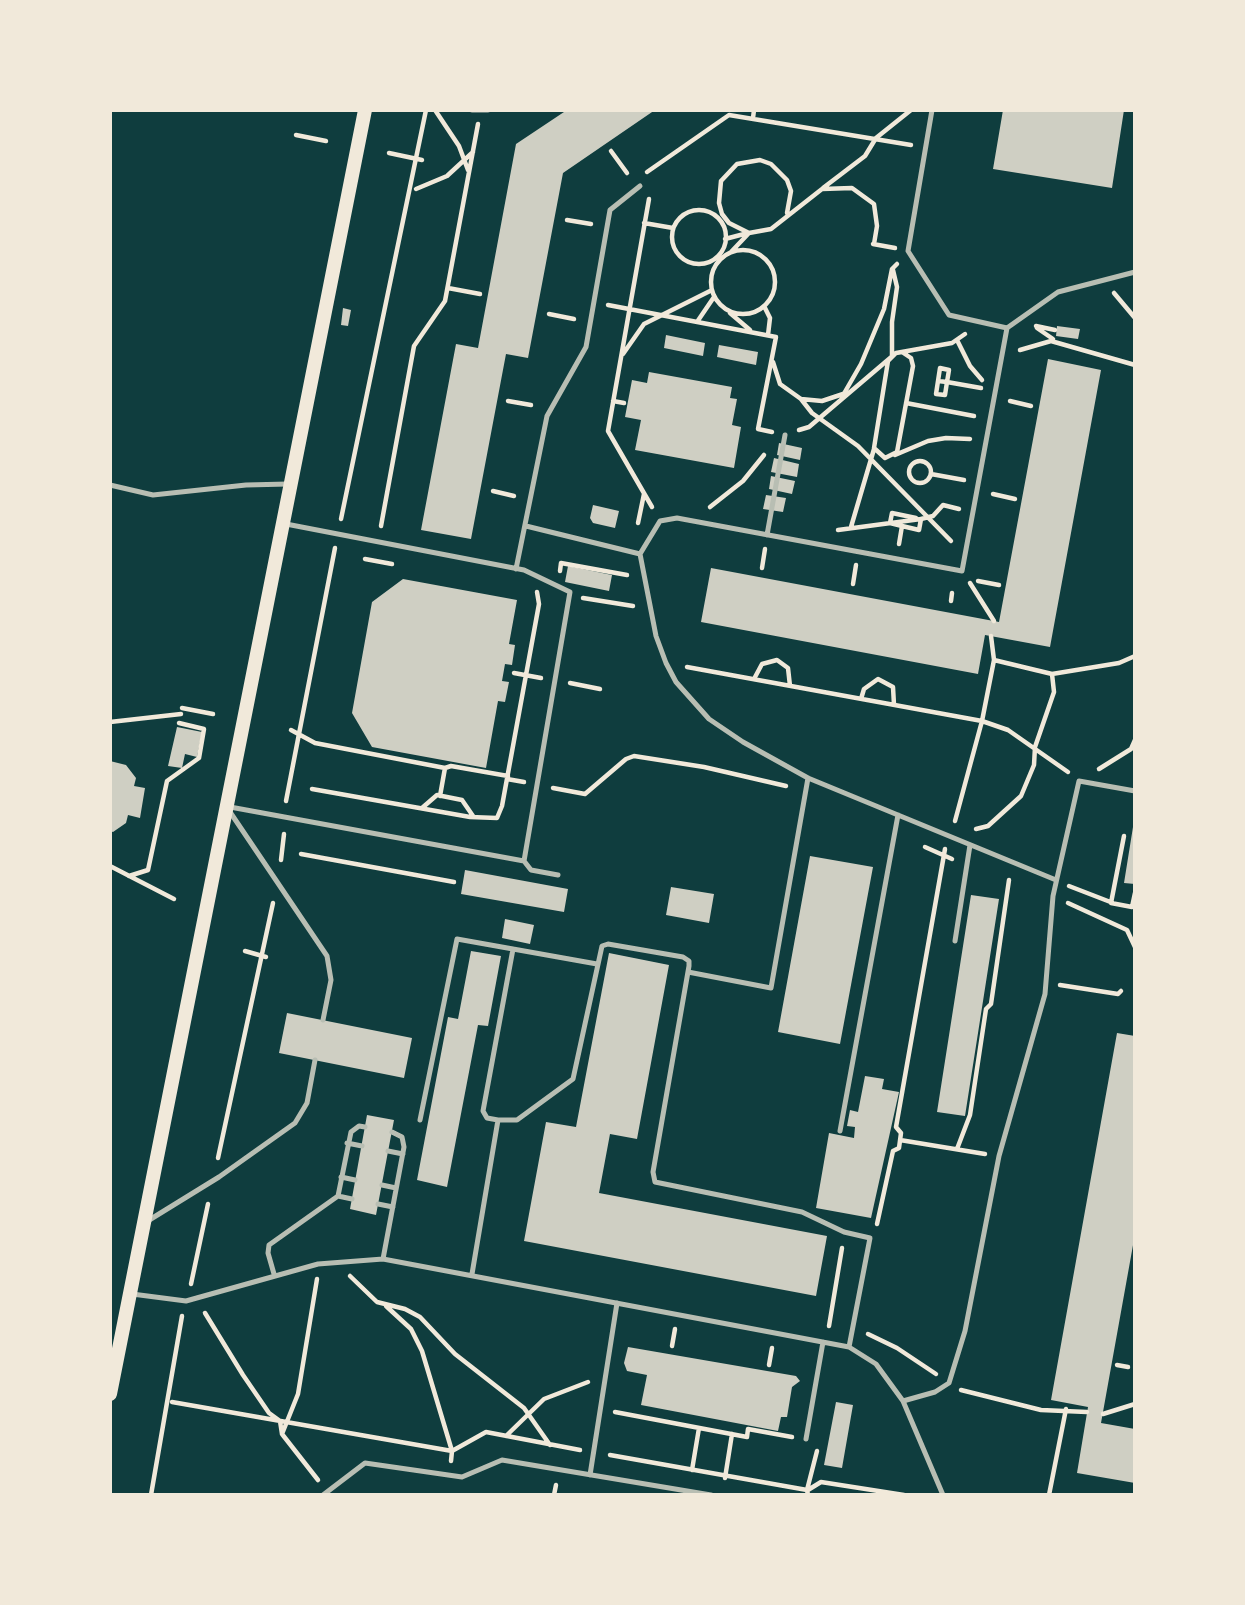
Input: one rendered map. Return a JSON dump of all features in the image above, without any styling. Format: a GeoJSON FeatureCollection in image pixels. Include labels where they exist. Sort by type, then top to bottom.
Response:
{"type":"FeatureCollection","features":[{"type":"Feature","properties":{"kind":"main road"},"geometry":{"type":"LineString","coordinates":[[110,1394],[365,110]]}},
{"type":"Feature","properties":{"kind":"lane"},"geometry":{"type":"LineString","coordinates":[[472,110],[488,110]]}},
{"type":"Feature","properties":{"kind":"lane"},"geometry":{"type":"LineString","coordinates":[[932,110],[908,251],[949,315],[1007,328]]}},
{"type":"Feature","properties":{"kind":"lane"},"geometry":{"type":"LineString","coordinates":[[516,569],[543,428],[584,356],[610,210],[640,186]]}},
{"type":"Feature","properties":{"kind":"lane"},"geometry":{"type":"LineString","coordinates":[[1056,880],[808,778],[744,743],[709,719],[676,682],[666,663],[640,554],[660,522],[670,517],[962,571],[1007,328],[1058,292],[1135,272]]}},
{"type":"Feature","properties":{"kind":"lane"},"geometry":{"type":"LineString","coordinates":[[767,535],[785,435]]}},
{"type":"Feature","properties":{"kind":"lane"},"geometry":{"type":"LineString","coordinates":[[110,485],[153,495],[246,485],[291,484]]}},
{"type":"Feature","properties":{"kind":"lane"},"geometry":{"type":"LineString","coordinates":[[283,523],[516,569],[570,592],[524,861]]}},
{"type":"Feature","properties":{"kind":"lane"},"geometry":{"type":"LineString","coordinates":[[526,526],[640,554]]}},
{"type":"Feature","properties":{"kind":"lane"},"geometry":{"type":"LineString","coordinates":[[688,972],[771,988],[808,778]]}},
{"type":"Feature","properties":{"kind":"lane"},"geometry":{"type":"LineString","coordinates":[[903,1401],[935,1392],[948,1383],[971,1306],[999,1156],[1046,982],[1056,880],[1079,781],[1135,791]]}},
{"type":"Feature","properties":{"kind":"lane"},"geometry":{"type":"LineString","coordinates":[[227,806],[524,861],[531,870],[558,875]]}},
{"type":"Feature","properties":{"kind":"lane"},"geometry":{"type":"LineString","coordinates":[[227,806],[327,957],[331,980],[323,1020]]}},
{"type":"Feature","properties":{"kind":"lane"},"geometry":{"type":"LineString","coordinates":[[840,1131],[898,815]]}},
{"type":"Feature","properties":{"kind":"lane"},"geometry":{"type":"LineString","coordinates":[[955,941],[971,845]]}},
{"type":"Feature","properties":{"kind":"lane"},"geometry":{"type":"LineString","coordinates":[[420,1120],[457,939],[597,964]]}},
{"type":"Feature","properties":{"kind":"lane"},"geometry":{"type":"LineString","coordinates":[[513,949],[483,1111],[487,1118],[498,1121],[517,1120],[573,1079],[603,946],[608,944],[683,957],[689,961],[688,972],[653,1172],[655,1182],[802,1212],[844,1233],[870,1238],[849,1347]]}},
{"type":"Feature","properties":{"kind":"lane"},"geometry":{"type":"LineString","coordinates":[[144,1223],[219,1177],[295,1123],[307,1103],[315,1060]]}},
{"type":"Feature","properties":{"kind":"lane"},"geometry":{"type":"LineString","coordinates":[[472,1274],[498,1121]]}},
{"type":"Feature","properties":{"kind":"lane"},"geometry":{"type":"LineString","coordinates":[[274,1274],[268,1253],[269,1245],[338,1196],[347,1143],[354,1128],[365,1127]]}},
{"type":"Feature","properties":{"kind":"lane"},"geometry":{"type":"LineString","coordinates":[[383,1259],[403,1154],[402,1138],[392,1132]]}},
{"type":"Feature","properties":{"kind":"lane"},"geometry":{"type":"LineString","coordinates":[[347,1143],[362,1146]]}},
{"type":"Feature","properties":{"kind":"lane"},"geometry":{"type":"LineString","coordinates":[[388,1151],[403,1154]]}},
{"type":"Feature","properties":{"kind":"lane"},"geometry":{"type":"LineString","coordinates":[[341,1177],[355,1180]]}},
{"type":"Feature","properties":{"kind":"lane"},"geometry":{"type":"LineString","coordinates":[[382,1185],[396,1188]]}},
{"type":"Feature","properties":{"kind":"lane"},"geometry":{"type":"LineString","coordinates":[[338,1196],[352,1199]]}},
{"type":"Feature","properties":{"kind":"lane"},"geometry":{"type":"LineString","coordinates":[[379,1204],[393,1207]]}},
{"type":"Feature","properties":{"kind":"lane"},"geometry":{"type":"LineString","coordinates":[[129,1294],[174,1300],[199,1297],[274,1274],[318,1264],[383,1259],[849,1347],[876,1364],[903,1401],[943,1495]]}},
{"type":"Feature","properties":{"kind":"lane"},"geometry":{"type":"LineString","coordinates":[[590,1475],[617,1303]]}},
{"type":"Feature","properties":{"kind":"lane"},"geometry":{"type":"LineString","coordinates":[[806,1439],[823,1342]]}},
{"type":"Feature","properties":{"kind":"lane"},"geometry":{"type":"LineString","coordinates":[[325,1493],[365,1462],[462,1477],[502,1460],[711,1495]]}},
{"type":"Feature","properties":{"kind":"path"},"geometry":{"type":"LineString","coordinates":[[435,110],[459,146],[469,175]]}},
{"type":"Feature","properties":{"kind":"path"},"geometry":{"type":"LineString","coordinates":[[753,118],[754,110]]}},
{"type":"Feature","properties":{"kind":"path"},"geometry":{"type":"LineString","coordinates":[[725,239],[771,229],[787,213],[865,156],[876,138],[911,110]]}},
{"type":"Feature","properties":{"kind":"path"},"geometry":{"type":"LineString","coordinates":[[378,543],[416,340],[445,301],[480,111]]}},
{"type":"Feature","properties":{"kind":"path"},"geometry":{"type":"LineString","coordinates":[[640,186],[645,183],[640,177],[729,115],[926,147]]}},
{"type":"Feature","properties":{"kind":"path"},"geometry":{"type":"LineString","coordinates":[[296,135],[326,141]]}},
{"type":"Feature","properties":{"kind":"path"},"geometry":{"type":"LineString","coordinates":[[611,150],[627,173]]}},
{"type":"Feature","properties":{"kind":"path"},"geometry":{"type":"LineString","coordinates":[[416,189],[433,184],[473,152]]}},
{"type":"Feature","properties":{"kind":"path"},"geometry":{"type":"LineString","coordinates":[[389,153],[422,160]]}},
{"type":"Feature","properties":{"kind":"path"},"geometry":{"type":"LineString","coordinates":[[749,233],[729,223],[719,203],[722,181],[737,164],[760,160],[780,170],[791,191],[787,213]]}},
{"type":"Feature","properties":{"kind":"path"},"geometry":{"type":"LineString","coordinates":[[652,178],[654,167]]}},
{"type":"Feature","properties":{"kind":"path"},"geometry":{"type":"LineString","coordinates":[[822,189],[852,188],[874,204],[877,226],[874,244]]}},
{"type":"Feature","properties":{"kind":"path"},"geometry":{"type":"LineString","coordinates":[[650,189],[608,431],[660,522]]}},
{"type":"Feature","properties":{"kind":"path"},"geometry":{"type":"LineString","coordinates":[[700,210],[716,216],[725,230],[725,239],[719,255],[703,264],[694,263],[685,260],[673,246],[673,228],[684,215],[700,210]]}},
{"type":"Feature","properties":{"kind":"path"},"geometry":{"type":"LineString","coordinates":[[567,220],[592,224]]}},
{"type":"Feature","properties":{"kind":"path"},"geometry":{"type":"LineString","coordinates":[[645,222],[673,228]]}},
{"type":"Feature","properties":{"kind":"path"},"geometry":{"type":"LineString","coordinates":[[749,233],[715,266],[711,276],[714,297],[752,332]]}},
{"type":"Feature","properties":{"kind":"path"},"geometry":{"type":"LineString","coordinates":[[840,401],[861,364],[884,309],[892,269],[908,251]]}},
{"type":"Feature","properties":{"kind":"path"},"geometry":{"type":"LineString","coordinates":[[730,312],[751,313],[764,306],[773,293],[775,283],[768,263],[752,252],[732,252]]}},
{"type":"Feature","properties":{"kind":"path"},"geometry":{"type":"LineString","coordinates":[[850,528],[857,516],[863,476],[872,460],[888,361],[894,354],[892,322],[897,286],[892,269]]}},
{"type":"Feature","properties":{"kind":"path"},"geometry":{"type":"LineString","coordinates":[[1098,283],[1121,298],[1135,318]]}},
{"type":"Feature","properties":{"kind":"path"},"geometry":{"type":"LineString","coordinates":[[448,288],[480,294]]}},
{"type":"Feature","properties":{"kind":"path"},"geometry":{"type":"LineString","coordinates":[[621,357],[644,324],[712,290]]}},
{"type":"Feature","properties":{"kind":"path"},"geometry":{"type":"LineString","coordinates":[[697,322],[714,297]]}},
{"type":"Feature","properties":{"kind":"path"},"geometry":{"type":"LineString","coordinates":[[594,303],[776,337],[777,345],[758,429],[785,435]]}},
{"type":"Feature","properties":{"kind":"path"},"geometry":{"type":"LineString","coordinates":[[764,306],[771,318],[768,335]]}},
{"type":"Feature","properties":{"kind":"path"},"geometry":{"type":"LineString","coordinates":[[549,314],[574,319]]}},
{"type":"Feature","properties":{"kind":"path"},"geometry":{"type":"LineString","coordinates":[[693,521],[743,481],[785,435],[809,427],[894,354],[957,340],[982,322]]}},
{"type":"Feature","properties":{"kind":"path"},"geometry":{"type":"LineString","coordinates":[[1034,326],[1060,344]]}},
{"type":"Feature","properties":{"kind":"path"},"geometry":{"type":"LineString","coordinates":[[957,340],[977,375],[996,390]]}},
{"type":"Feature","properties":{"kind":"path"},"geometry":{"type":"LineString","coordinates":[[1019,351],[1051,341],[1135,365]]}},
{"type":"Feature","properties":{"kind":"path"},"geometry":{"type":"LineString","coordinates":[[890,457],[898,448],[913,363],[907,354],[894,354]]}},
{"type":"Feature","properties":{"kind":"path"},"geometry":{"type":"LineString","coordinates":[[772,358],[774,374],[780,384],[872,460],[953,544],[962,571],[994,621]]}},
{"type":"Feature","properties":{"kind":"path"},"geometry":{"type":"LineString","coordinates":[[940,368],[949,370],[947,382],[945,395],[936,394],[940,368]]}},
{"type":"Feature","properties":{"kind":"path"},"geometry":{"type":"LineString","coordinates":[[938,381],[996,390]]}},
{"type":"Feature","properties":{"kind":"path"},"geometry":{"type":"LineString","coordinates":[[801,399],[822,401],[845,393]]}},
{"type":"Feature","properties":{"kind":"path"},"geometry":{"type":"LineString","coordinates":[[508,401],[531,405]]}},
{"type":"Feature","properties":{"kind":"path"},"geometry":{"type":"LineString","coordinates":[[613,401],[624,402]]}},
{"type":"Feature","properties":{"kind":"path"},"geometry":{"type":"LineString","coordinates":[[1010,401],[1031,406]]}},
{"type":"Feature","properties":{"kind":"path"},"geometry":{"type":"LineString","coordinates":[[906,403],[990,419]]}},
{"type":"Feature","properties":{"kind":"path"},"geometry":{"type":"LineString","coordinates":[[872,460],[890,457],[928,442],[947,438],[986,441]]}},
{"type":"Feature","properties":{"kind":"path"},"geometry":{"type":"LineString","coordinates":[[874,448],[879,455],[890,457]]}},
{"type":"Feature","properties":{"kind":"path"},"geometry":{"type":"LineString","coordinates":[[920,461],[927,464],[931,474],[928,480],[917,483],[909,476],[909,469],[913,463],[920,461]]}},
{"type":"Feature","properties":{"kind":"path"},"geometry":{"type":"LineString","coordinates":[[931,474],[979,483]]}},
{"type":"Feature","properties":{"kind":"path"},"geometry":{"type":"LineString","coordinates":[[493,491],[514,496]]}},
{"type":"Feature","properties":{"kind":"path"},"geometry":{"type":"LineString","coordinates":[[637,525],[644,494]]}},
{"type":"Feature","properties":{"kind":"path"},"geometry":{"type":"LineString","coordinates":[[993,494],[1015,499]]}},
{"type":"Feature","properties":{"kind":"path"},"geometry":{"type":"LineString","coordinates":[[824,545],[832,531],[921,519],[943,505],[973,511]]}},
{"type":"Feature","properties":{"kind":"path"},"geometry":{"type":"LineString","coordinates":[[890,523],[892,513],[921,519]]}},
{"type":"Feature","properties":{"kind":"path"},"geometry":{"type":"LineString","coordinates":[[890,523],[919,530],[921,519]]}},
{"type":"Feature","properties":{"kind":"path"},"geometry":{"type":"LineString","coordinates":[[895,558],[902,526]]}},
{"type":"Feature","properties":{"kind":"path"},"geometry":{"type":"LineString","coordinates":[[762,568],[765,548]]}},
{"type":"Feature","properties":{"kind":"path"},"geometry":{"type":"LineString","coordinates":[[557,585],[562,563],[645,579]]}},
{"type":"Feature","properties":{"kind":"path"},"geometry":{"type":"LineString","coordinates":[[853,584],[856,564]]}},
{"type":"Feature","properties":{"kind":"path"},"geometry":{"type":"LineString","coordinates":[[978,580],[999,585]]}},
{"type":"Feature","properties":{"kind":"path"},"geometry":{"type":"LineString","coordinates":[[538,591],[651,609]]}},
{"type":"Feature","properties":{"kind":"path"},"geometry":{"type":"LineString","coordinates":[[951,601],[953,593]]}},
{"type":"Feature","properties":{"kind":"path"},"geometry":{"type":"LineString","coordinates":[[312,789],[474,817],[497,818],[508,776],[539,604]]}},
{"type":"Feature","properties":{"kind":"path"},"geometry":{"type":"LineString","coordinates":[[870,1238],[878,1222],[893,1151],[899,1148],[901,1133],[896,1127],[943,856],[951,836],[982,721],[994,660],[991,636]]}},
{"type":"Feature","properties":{"kind":"path"},"geometry":{"type":"LineString","coordinates":[[994,660],[1052,674],[1119,663],[1135,656]]}},
{"type":"Feature","properties":{"kind":"path"},"geometry":{"type":"LineString","coordinates":[[754,680],[762,664],[777,660],[788,668],[789,686]]}},
{"type":"Feature","properties":{"kind":"path"},"geometry":{"type":"LineString","coordinates":[[666,663],[982,721],[1008,730],[1079,781],[1131,750],[1135,740]]}},
{"type":"Feature","properties":{"kind":"path"},"geometry":{"type":"LineString","coordinates":[[951,836],[988,826],[1021,796],[1034,765],[1035,747],[1054,692],[1052,674]]}},
{"type":"Feature","properties":{"kind":"path"},"geometry":{"type":"LineString","coordinates":[[861,699],[864,689],[878,679],[893,687],[894,705]]}},
{"type":"Feature","properties":{"kind":"path"},"geometry":{"type":"LineString","coordinates":[[110,722],[182,711],[213,714]]}},
{"type":"Feature","properties":{"kind":"path"},"geometry":{"type":"LineString","coordinates":[[129,876],[148,870],[167,781],[199,758],[204,729],[179,723]]}},
{"type":"Feature","properties":{"kind":"path"},"geometry":{"type":"LineString","coordinates":[[291,730],[315,743],[445,768],[451,766],[508,776]]}},
{"type":"Feature","properties":{"kind":"path"},"geometry":{"type":"LineString","coordinates":[[585,794],[626,758],[634,756],[704,767],[805,790]]}},
{"type":"Feature","properties":{"kind":"path"},"geometry":{"type":"LineString","coordinates":[[440,796],[445,768]]}},
{"type":"Feature","properties":{"kind":"path"},"geometry":{"type":"LineString","coordinates":[[422,808],[437,795],[462,800],[474,817]]}},
{"type":"Feature","properties":{"kind":"path"},"geometry":{"type":"LineString","coordinates":[[1111,903],[1124,836]]}},
{"type":"Feature","properties":{"kind":"path"},"geometry":{"type":"LineString","coordinates":[[301,854],[454,881]]}},
{"type":"Feature","properties":{"kind":"path"},"geometry":{"type":"LineString","coordinates":[[110,866],[174,899]]}},
{"type":"Feature","properties":{"kind":"path"},"geometry":{"type":"LineString","coordinates":[[957,1149],[970,1115],[986,1009],[991,1004],[1009,880]]}},
{"type":"Feature","properties":{"kind":"path"},"geometry":{"type":"LineString","coordinates":[[1056,880],[1111,903],[1133,907],[1135,893]]}},
{"type":"Feature","properties":{"kind":"path"},"geometry":{"type":"LineString","coordinates":[[245,951],[266,957]]}},
{"type":"Feature","properties":{"kind":"path"},"geometry":{"type":"LineString","coordinates":[[1046,982],[1118,994],[1121,991]]}},
{"type":"Feature","properties":{"kind":"path"},"geometry":{"type":"LineString","coordinates":[[900,1140],[999,1156]]}},
{"type":"Feature","properties":{"kind":"path"},"geometry":{"type":"LineString","coordinates":[[829,1326],[844,1233]]}},
{"type":"Feature","properties":{"kind":"path"},"geometry":{"type":"LineString","coordinates":[[339,1261],[360,1289],[411,1329],[422,1351],[452,1451]]}},
{"type":"Feature","properties":{"kind":"path"},"geometry":{"type":"LineString","coordinates":[[282,1434],[303,1370],[317,1295],[318,1264]]}},
{"type":"Feature","properties":{"kind":"path"},"geometry":{"type":"LineString","coordinates":[[199,1297],[209,1323],[269,1413],[280,1421],[282,1434],[325,1493]]}},
{"type":"Feature","properties":{"kind":"path"},"geometry":{"type":"LineString","coordinates":[[382,1304],[405,1308],[420,1317],[455,1354],[528,1413],[551,1445]]}},
{"type":"Feature","properties":{"kind":"path"},"geometry":{"type":"LineString","coordinates":[[1117,1365],[1128,1367]]}},
{"type":"Feature","properties":{"kind":"path"},"geometry":{"type":"LineString","coordinates":[[506,1436],[544,1399],[581,1383],[604,1380]]}},
{"type":"Feature","properties":{"kind":"path"},"geometry":{"type":"LineString","coordinates":[[1103,1414],[1135,1404]]}},
{"type":"Feature","properties":{"kind":"path"},"geometry":{"type":"LineString","coordinates":[[1049,1495],[1066,1409]]}},
{"type":"Feature","properties":{"kind":"path"},"geometry":{"type":"LineString","coordinates":[[600,1410],[747,1437],[748,1429],[806,1439]]}},
{"type":"Feature","properties":{"kind":"path"},"geometry":{"type":"LineString","coordinates":[[687,1491],[699,1428]]}},
{"type":"Feature","properties":{"kind":"path"},"geometry":{"type":"LineString","coordinates":[[723,1485],[732,1434]]}},
{"type":"Feature","properties":{"kind":"path"},"geometry":{"type":"LineString","coordinates":[[807,1490],[821,1482],[904,1495]]}},
{"type":"Feature","properties":{"kind":"path"},"geometry":{"type":"LineString","coordinates":[[554,1495],[556,1484]]}},
{"type":"Feature","properties":{"kind":"building"},"geometry":{"type":"Polygon","coordinates":[[[567,110],[655,110],[563,173],[528,358],[506,354],[471,539],[421,530],[456,344],[478,348],[516,144],[567,110]]]}},
{"type":"Feature","properties":{"kind":"building"},"geometry":{"type":"Polygon","coordinates":[[[1003,110],[1124,110],[1112,188],[993,169],[1003,110]]]}},
{"type":"Feature","properties":{"kind":"building"},"geometry":{"type":"Polygon","coordinates":[[[343,308],[351,310],[348,326],[341,325],[343,308]]]}},
{"type":"Feature","properties":{"kind":"building"},"geometry":{"type":"Polygon","coordinates":[[[1057,326],[1080,329],[1078,339],[1056,336],[1057,326]]]}},
{"type":"Feature","properties":{"kind":"building"},"geometry":{"type":"Polygon","coordinates":[[[666,335],[705,343],[703,356],[664,348],[666,335]]]}},
{"type":"Feature","properties":{"kind":"building"},"geometry":{"type":"Polygon","coordinates":[[[719,345],[758,352],[756,365],[717,357],[719,345]]]}},
{"type":"Feature","properties":{"kind":"building"},"geometry":{"type":"Polygon","coordinates":[[[1048,359],[1101,370],[1050,647],[985,635],[978,674],[701,622],[711,568],[999,622],[1048,359]]]}},
{"type":"Feature","properties":{"kind":"building"},"geometry":{"type":"Polygon","coordinates":[[[649,372],[732,387],[730,398],[737,399],[732,425],[741,427],[734,468],[635,450],[641,420],[625,417],[632,380],[647,383],[649,372]]]}},
{"type":"Feature","properties":{"kind":"building"},"geometry":{"type":"Polygon","coordinates":[[[779,443],[802,448],[800,460],[777,455],[779,443]]]}},
{"type":"Feature","properties":{"kind":"building"},"geometry":{"type":"Polygon","coordinates":[[[774,458],[799,464],[797,477],[771,472],[774,458]]]}},
{"type":"Feature","properties":{"kind":"building"},"geometry":{"type":"Polygon","coordinates":[[[771,476],[795,481],[792,494],[769,489],[771,476]]]}},
{"type":"Feature","properties":{"kind":"building"},"geometry":{"type":"Polygon","coordinates":[[[766,495],[786,498],[783,512],[763,509],[766,495]]]}},
{"type":"Feature","properties":{"kind":"building"},"geometry":{"type":"Polygon","coordinates":[[[593,505],[619,511],[615,528],[593,523],[590,518],[593,505]]]}},
{"type":"Feature","properties":{"kind":"building"},"geometry":{"type":"Polygon","coordinates":[[[568,566],[612,575],[609,591],[565,582],[568,566]]]}},
{"type":"Feature","properties":{"kind":"building"},"geometry":{"type":"Polygon","coordinates":[[[403,579],[517,600],[509,644],[515,645],[512,665],[505,664],[502,681],[509,682],[505,702],[498,701],[486,768],[372,747],[352,713],[372,602],[403,579]]]}},
{"type":"Feature","properties":{"kind":"building"},"geometry":{"type":"Polygon","coordinates":[[[177,727],[202,732],[197,757],[185,754],[182,768],[168,766],[177,727]]]}},
{"type":"Feature","properties":{"kind":"building"},"geometry":{"type":"Polygon","coordinates":[[[110,761],[126,765],[136,778],[134,786],[145,788],[140,818],[128,815],[126,823],[113,832],[110,831],[110,761]]]}},
{"type":"Feature","properties":{"kind":"building"},"geometry":{"type":"Polygon","coordinates":[[[1135,827],[1135,884],[1124,883],[1135,827]]]}},
{"type":"Feature","properties":{"kind":"building"},"geometry":{"type":"Polygon","coordinates":[[[810,856],[873,867],[840,1044],[778,1032],[810,856]]]}},
{"type":"Feature","properties":{"kind":"building"},"geometry":{"type":"Polygon","coordinates":[[[465,870],[568,889],[564,912],[461,894],[465,870]]]}},
{"type":"Feature","properties":{"kind":"building"},"geometry":{"type":"Polygon","coordinates":[[[671,887],[714,894],[709,923],[666,915],[671,887]]]}},
{"type":"Feature","properties":{"kind":"building"},"geometry":{"type":"Polygon","coordinates":[[[971,895],[999,899],[965,1116],[937,1112],[971,895]]]}},
{"type":"Feature","properties":{"kind":"building"},"geometry":{"type":"Polygon","coordinates":[[[505,919],[534,925],[530,944],[502,938],[505,919]]]}},
{"type":"Feature","properties":{"kind":"building"},"geometry":{"type":"Polygon","coordinates":[[[471,951],[501,956],[488,1026],[478,1025],[447,1187],[417,1180],[448,1017],[458,1019],[471,951]]]}},
{"type":"Feature","properties":{"kind":"building"},"geometry":{"type":"Polygon","coordinates":[[[609,953],[669,965],[637,1139],[610,1134],[599,1193],[827,1236],[816,1296],[524,1241],[546,1122],[576,1127],[609,953]]]}},
{"type":"Feature","properties":{"kind":"building"},"geometry":{"type":"Polygon","coordinates":[[[287,1013],[412,1038],[404,1078],[279,1053],[287,1013]]]}},
{"type":"Feature","properties":{"kind":"building"},"geometry":{"type":"Polygon","coordinates":[[[1117,1033],[1135,1036],[1135,1234],[1101,1423],[1135,1429],[1135,1483],[1077,1473],[1088,1407],[1051,1400],[1117,1033]]]}},
{"type":"Feature","properties":{"kind":"building"},"geometry":{"type":"Polygon","coordinates":[[[865,1076],[884,1079],[882,1089],[899,1092],[871,1218],[816,1208],[829,1133],[854,1138],[855,1127],[847,1126],[850,1110],[858,1112],[865,1076]]]}},
{"type":"Feature","properties":{"kind":"building"},"geometry":{"type":"Polygon","coordinates":[[[367,1115],[394,1120],[376,1215],[350,1209],[367,1115]]]}},
{"type":"Feature","properties":{"kind":"building"},"geometry":{"type":"Polygon","coordinates":[[[628,1347],[796,1376],[800,1381],[792,1387],[787,1417],[781,1417],[778,1431],[641,1405],[647,1375],[627,1371],[624,1363],[628,1347]]]}},
{"type":"Feature","properties":{"kind":"building"},"geometry":{"type":"Polygon","coordinates":[[[836,1402],[853,1405],[842,1468],[824,1465],[836,1402]]]}}]}
